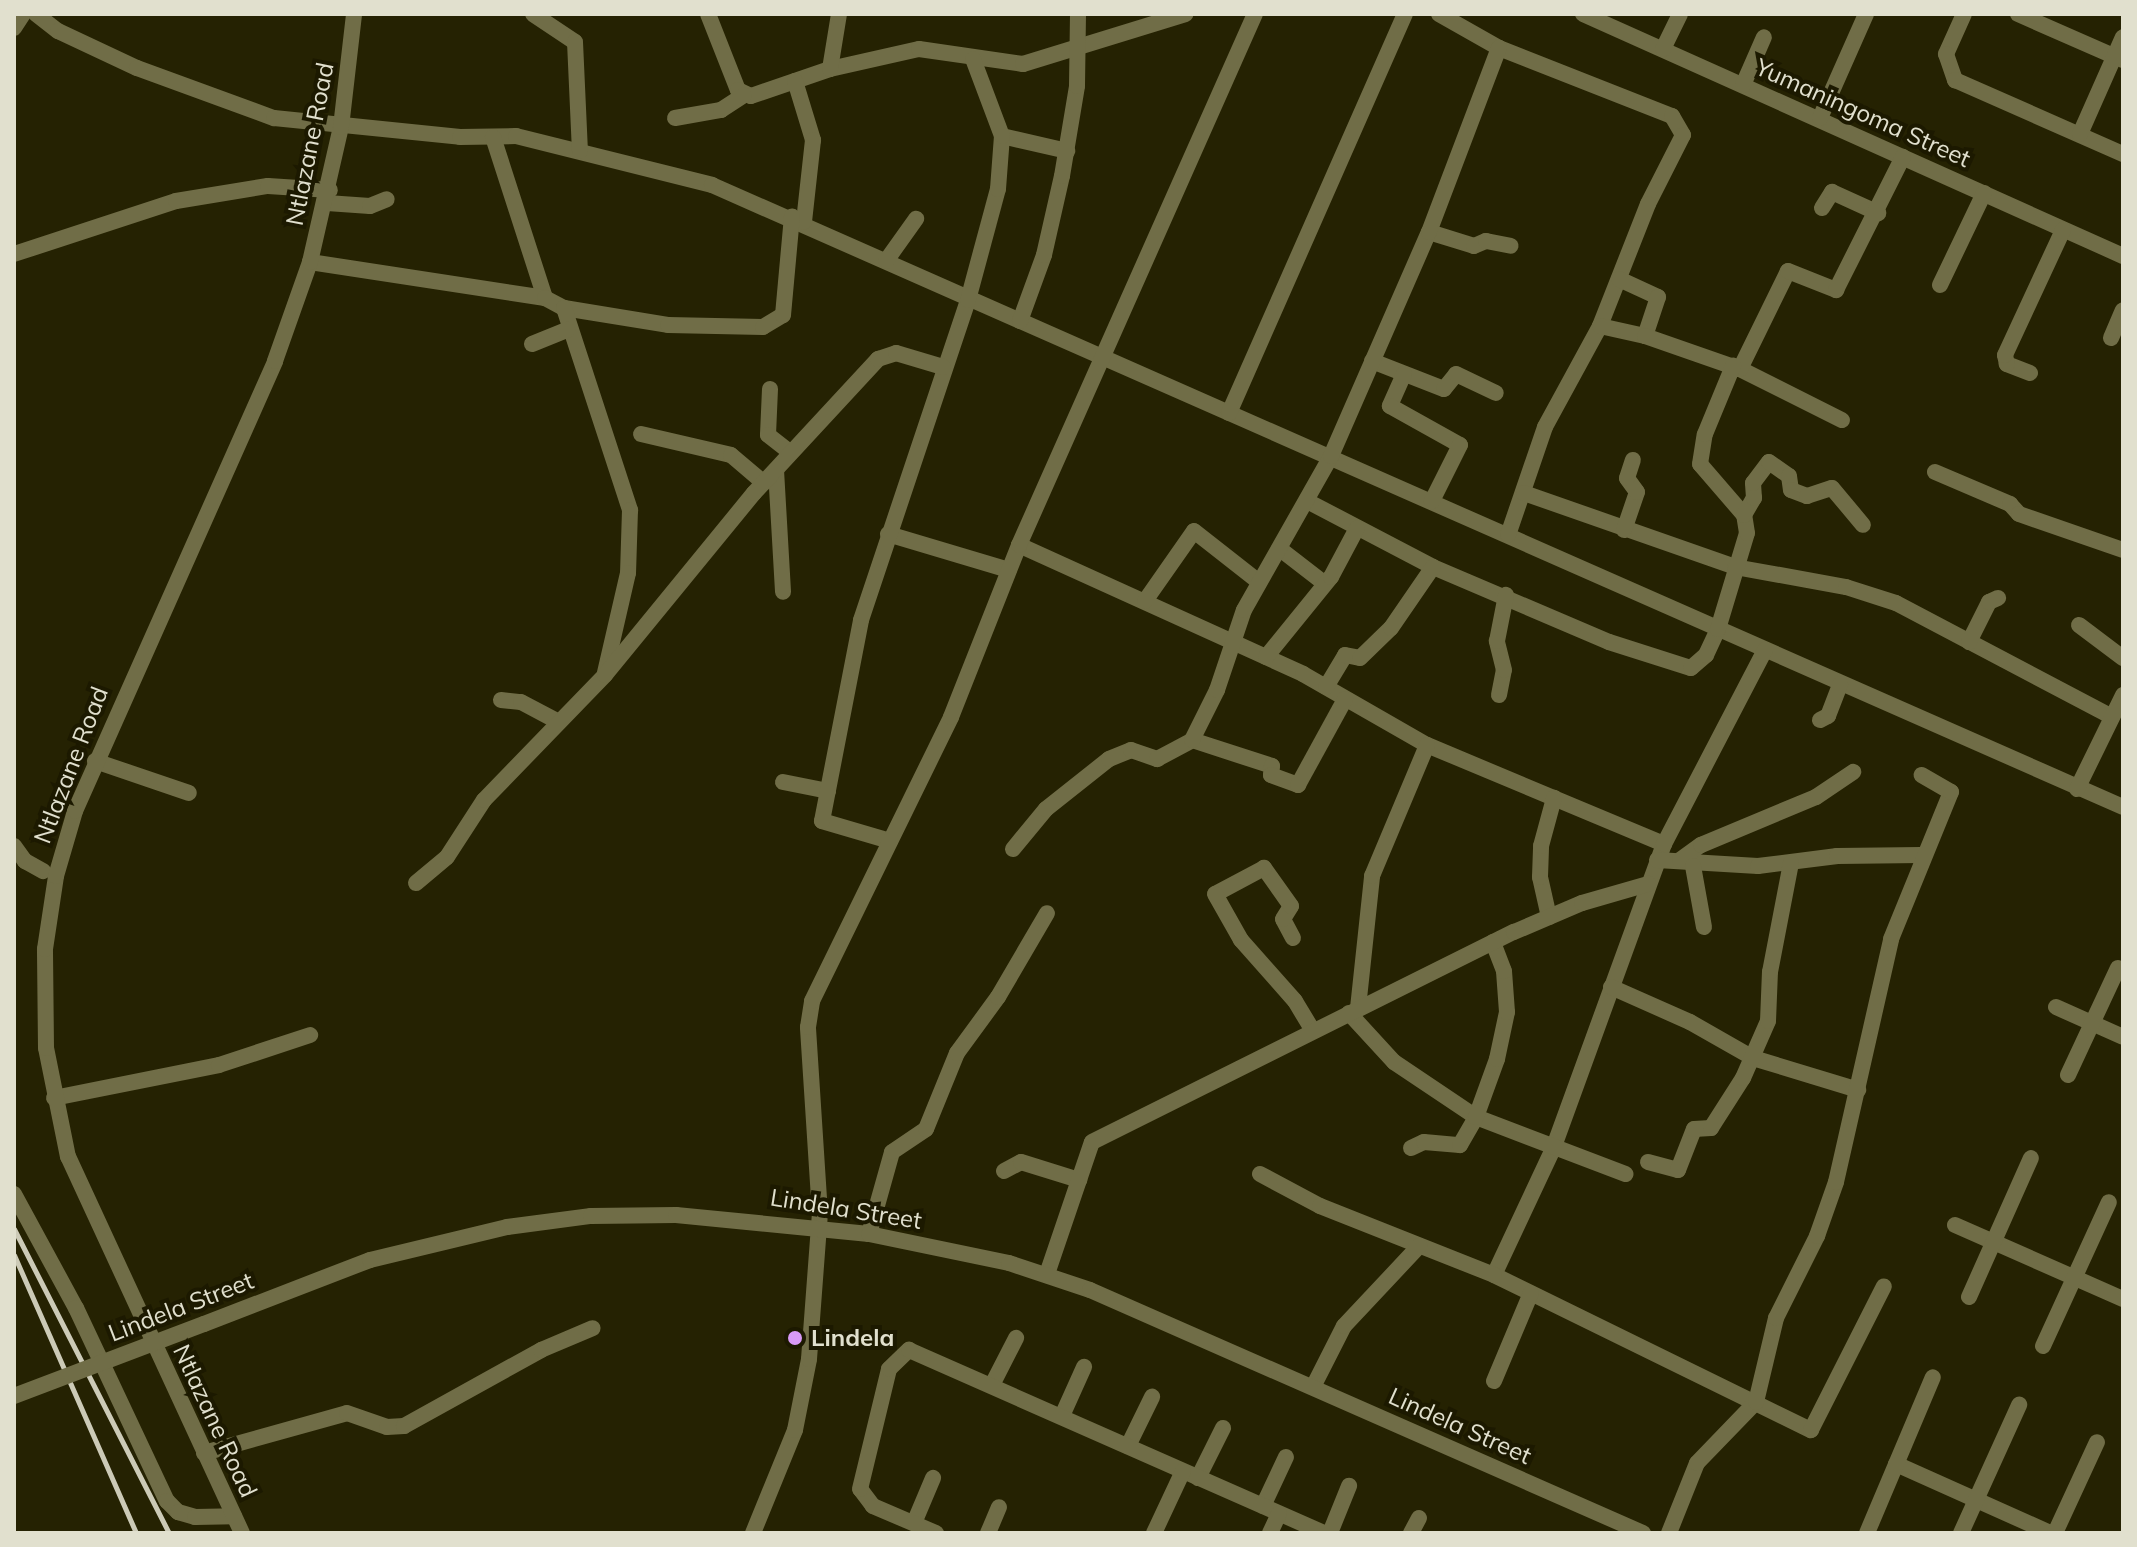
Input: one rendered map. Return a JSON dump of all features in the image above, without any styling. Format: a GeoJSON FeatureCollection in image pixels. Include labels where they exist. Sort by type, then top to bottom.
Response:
{"type":"FeatureCollection","features":[{"type":"Feature","properties":{"kind":"street"},"geometry":{"type":"LineString","coordinates":[[14,28],[23,14]]}},
{"type":"Feature","properties":{"kind":"street"},"geometry":{"type":"LineString","coordinates":[[36,14],[58,31],[137,68],[274,118],[341,127],[516,136],[712,185],[798,219],[968,300],[1331,456],[2123,807]]}},
{"type":"Feature","properties":{"kind":"street","name":"Ntlazane Road"},"geometry":{"type":"LineString","coordinates":[[242,1533],[83,1197],[54,1098],[44,987],[48,925],[64,844],[95,761],[275,361],[310,262],[329,196],[341,127],[354,14]]}},
{"type":"Feature","properties":{"kind":"street"},"geometry":{"type":"LineString","coordinates":[[533,14],[575,42],[580,151]]}},
{"type":"Feature","properties":{"kind":"street"},"geometry":{"type":"LineString","coordinates":[[708,14],[744,95]]}},
{"type":"Feature","properties":{"kind":"street"},"geometry":{"type":"LineString","coordinates":[[830,69],[839,14]]}},
{"type":"Feature","properties":{"kind":"street"},"geometry":{"type":"LineString","coordinates":[[1020,321],[1044,255],[1067,151],[1077,86],[1078,14]]}},
{"type":"Feature","properties":{"kind":"street"},"geometry":{"type":"LineString","coordinates":[[675,118],[721,110],[744,95],[830,69],[919,49],[937,48],[973,59],[1023,64],[1186,14]]}},
{"type":"Feature","properties":{"kind":"street"},"geometry":{"type":"LineString","coordinates":[[753,1533],[795,1430],[809,1359],[819,1228],[809,1014],[951,717],[1019,545],[1255,14]]}},
{"type":"Feature","properties":{"kind":"street"},"geometry":{"type":"LineString","coordinates":[[1229,413],[1405,14]]}},
{"type":"Feature","properties":{"kind":"street"},"geometry":{"type":"LineString","coordinates":[[1439,14],[1459,18],[1499,48],[1666,113],[1682,128],[1600,326],[1545,427],[1508,535]]}},
{"type":"Feature","properties":{"kind":"street","name":"Yumaningoma Street"},"geometry":{"type":"LineString","coordinates":[[1583,14],[2123,256]]}},
{"type":"Feature","properties":{"kind":"street"},"geometry":{"type":"LineString","coordinates":[[1663,49],[1680,14]]}},
{"type":"Feature","properties":{"kind":"street"},"geometry":{"type":"LineString","coordinates":[[1820,118],[1866,14]]}},
{"type":"Feature","properties":{"kind":"street"},"geometry":{"type":"LineString","coordinates":[[1964,14],[1946,54],[1955,80],[2123,154]]}},
{"type":"Feature","properties":{"kind":"street"},"geometry":{"type":"LineString","coordinates":[[2020,15],[2119,58]]}},
{"type":"Feature","properties":{"kind":"street"},"geometry":{"type":"LineString","coordinates":[[1743,85],[1764,37]]}},
{"type":"Feature","properties":{"kind":"street"},"geometry":{"type":"LineString","coordinates":[[2080,134],[2119,58],[2123,37]]}},
{"type":"Feature","properties":{"kind":"street"},"geometry":{"type":"LineString","coordinates":[[1013,849],[1046,809],[1109,759],[1131,750],[1157,759],[1192,740],[1217,690],[1232,642],[1259,582],[1331,456],[1429,232],[1499,48]]}},
{"type":"Feature","properties":{"kind":"street"},"geometry":{"type":"LineString","coordinates":[[890,841],[822,821],[861,620],[943,367],[968,300],[998,189],[1002,136],[973,59]]}},
{"type":"Feature","properties":{"kind":"street"},"geometry":{"type":"LineString","coordinates":[[310,262],[545,298],[564,308],[668,325],[772,326],[783,315],[813,140],[795,81]]}},
{"type":"Feature","properties":{"kind":"street"},"geometry":{"type":"LineString","coordinates":[[1002,136],[1067,151]]}},
{"type":"Feature","properties":{"kind":"street"},"geometry":{"type":"LineString","coordinates":[[493,137],[545,298]]}},
{"type":"Feature","properties":{"kind":"street"},"geometry":{"type":"LineString","coordinates":[[1307,501],[1433,567],[1683,669],[1699,665],[1718,629],[1747,533],[1744,515],[1700,464],[1705,434],[1788,271],[1836,290],[1878,213],[1903,157]]}},
{"type":"Feature","properties":{"kind":"street"},"geometry":{"type":"LineString","coordinates":[[14,254],[176,201],[268,186],[370,206],[387,199]]}},
{"type":"Feature","properties":{"kind":"street"},"geometry":{"type":"LineString","coordinates":[[1822,208],[1832,192],[1878,213]]}},
{"type":"Feature","properties":{"kind":"street"},"geometry":{"type":"LineString","coordinates":[[1940,285],[1984,193]]}},
{"type":"Feature","properties":{"kind":"street"},"geometry":{"type":"LineString","coordinates":[[886,261],[916,219]]}},
{"type":"Feature","properties":{"kind":"street"},"geometry":{"type":"LineString","coordinates":[[2030,373],[2007,364],[2005,355],[2063,230]]}},
{"type":"Feature","properties":{"kind":"street"},"geometry":{"type":"LineString","coordinates":[[1429,232],[1474,246],[1486,241],[1511,246]]}},
{"type":"Feature","properties":{"kind":"street"},"geometry":{"type":"LineString","coordinates":[[1619,279],[1658,297],[1645,336]]}},
{"type":"Feature","properties":{"kind":"street"},"geometry":{"type":"LineString","coordinates":[[564,308],[567,330],[613,445],[630,510],[628,573],[605,675]]}},
{"type":"Feature","properties":{"kind":"street"},"geometry":{"type":"LineString","coordinates":[[2111,338],[2123,310]]}},
{"type":"Feature","properties":{"kind":"street"},"geometry":{"type":"LineString","coordinates":[[1600,326],[1645,336],[1737,368],[1842,420]]}},
{"type":"Feature","properties":{"kind":"street"},"geometry":{"type":"LineString","coordinates":[[532,344],[567,330]]}},
{"type":"Feature","properties":{"kind":"street"},"geometry":{"type":"LineString","coordinates":[[416,883],[447,857],[484,800],[605,675],[790,452],[881,357],[896,353],[943,367]]}},
{"type":"Feature","properties":{"kind":"street"},"geometry":{"type":"LineString","coordinates":[[1372,361],[1444,389],[1459,375],[1496,393]]}},
{"type":"Feature","properties":{"kind":"street"},"geometry":{"type":"LineString","coordinates":[[1404,374],[1390,406],[1460,445],[1432,501]]}},
{"type":"Feature","properties":{"kind":"street"},"geometry":{"type":"LineString","coordinates":[[770,389],[768,435],[790,452]]}},
{"type":"Feature","properties":{"kind":"street"},"geometry":{"type":"LineString","coordinates":[[641,434],[731,455],[742,469],[764,483]]}},
{"type":"Feature","properties":{"kind":"street"},"geometry":{"type":"LineString","coordinates":[[1624,530],[1637,492],[1627,478],[1633,460]]}},
{"type":"Feature","properties":{"kind":"street"},"geometry":{"type":"LineString","coordinates":[[1744,515],[1754,498],[1753,483],[1769,462],[1789,476],[1791,490],[1807,496],[1832,488],[1863,525]]}},
{"type":"Feature","properties":{"kind":"street"},"geometry":{"type":"LineString","coordinates":[[776,470],[783,592]]}},
{"type":"Feature","properties":{"kind":"street"},"geometry":{"type":"LineString","coordinates":[[1935,472],[2010,504],[2019,514],[2123,550]]}},
{"type":"Feature","properties":{"kind":"street"},"geometry":{"type":"LineString","coordinates":[[1524,493],[1735,567],[1846,587],[1896,603],[2112,717]]}},
{"type":"Feature","properties":{"kind":"street"},"geometry":{"type":"LineString","coordinates":[[1266,657],[1324,583],[1357,528]]}},
{"type":"Feature","properties":{"kind":"street"},"geometry":{"type":"LineString","coordinates":[[1145,601],[1194,531],[1259,582]]}},
{"type":"Feature","properties":{"kind":"street"},"geometry":{"type":"LineString","coordinates":[[888,534],[1009,570]]}},
{"type":"Feature","properties":{"kind":"street"},"geometry":{"type":"LineString","coordinates":[[1019,545],[1266,657],[1326,687],[1427,745],[1664,844]]}},
{"type":"Feature","properties":{"kind":"street"},"geometry":{"type":"LineString","coordinates":[[1280,549],[1324,583]]}},
{"type":"Feature","properties":{"kind":"street"},"geometry":{"type":"LineString","coordinates":[[1326,687],[1345,655],[1360,658],[1391,628],[1433,567]]}},
{"type":"Feature","properties":{"kind":"street"},"geometry":{"type":"LineString","coordinates":[[1499,695],[1504,670],[1497,641],[1506,595]]}},
{"type":"Feature","properties":{"kind":"street"},"geometry":{"type":"LineString","coordinates":[[1969,642],[1989,602],[1998,598]]}},
{"type":"Feature","properties":{"kind":"street"},"geometry":{"type":"LineString","coordinates":[[2079,625],[2123,658]]}},
{"type":"Feature","properties":{"kind":"street"},"geometry":{"type":"LineString","coordinates":[[1494,1275],[1553,1149],[1657,860],[1765,650]]}},
{"type":"Feature","properties":{"kind":"street"},"geometry":{"type":"LineString","coordinates":[[1820,720],[1828,716],[1840,684]]}},
{"type":"Feature","properties":{"kind":"street"},"geometry":{"type":"LineString","coordinates":[[2077,789],[2123,695]]}},
{"type":"Feature","properties":{"kind":"street"},"geometry":{"type":"LineString","coordinates":[[1192,740],[1272,766],[1271,775],[1298,785],[1345,699]]}},
{"type":"Feature","properties":{"kind":"street"},"geometry":{"type":"LineString","coordinates":[[501,700],[521,702],[559,722]]}},
{"type":"Feature","properties":{"kind":"street"},"geometry":{"type":"LineString","coordinates":[[1427,745],[1372,876],[1354,1010],[1394,1062],[1476,1117],[1625,1174]]}},
{"type":"Feature","properties":{"kind":"street"},"geometry":{"type":"LineString","coordinates":[[95,761],[189,793]]}},
{"type":"Feature","properties":{"kind":"street"},"geometry":{"type":"LineString","coordinates":[[1687,863],[1701,845],[1816,797],[1853,772]]}},
{"type":"Feature","properties":{"kind":"street"},"geometry":{"type":"LineString","coordinates":[[1669,1533],[1697,1463],[1756,1402],[1776,1318],[1817,1236],[1836,1182],[1891,939],[1921,855],[1951,792],[1921,775]]}},
{"type":"Feature","properties":{"kind":"street"},"geometry":{"type":"LineString","coordinates":[[783,782],[828,791]]}},
{"type":"Feature","properties":{"kind":"street"},"geometry":{"type":"LineString","coordinates":[[1549,917],[1540,877],[1541,846],[1554,798]]}},
{"type":"Feature","properties":{"kind":"street"},"geometry":{"type":"LineString","coordinates":[[14,846],[25,861],[43,871]]}},
{"type":"Feature","properties":{"kind":"street"},"geometry":{"type":"LineString","coordinates":[[1657,860],[1791,863],[1921,855]]}},
{"type":"Feature","properties":{"kind":"street"},"geometry":{"type":"LineString","coordinates":[[1687,863],[1704,927]]}},
{"type":"Feature","properties":{"kind":"street"},"geometry":{"type":"LineString","coordinates":[[1648,1162],[1678,1170],[1694,1129],[1711,1128],[1753,1058],[1768,1021],[1770,972],[1791,863]]}},
{"type":"Feature","properties":{"kind":"street"},"geometry":{"type":"LineString","coordinates":[[1293,938],[1283,919],[1291,906],[1264,868],[1215,894],[1241,940],[1295,1001],[1313,1031]]}},
{"type":"Feature","properties":{"kind":"street"},"geometry":{"type":"LineString","coordinates":[[1047,1274],[1092,1142],[1493,942],[1549,917],[1648,884]]}},
{"type":"Feature","properties":{"kind":"street"},"geometry":{"type":"LineString","coordinates":[[869,1234],[892,1152],[926,1129],[957,1053],[998,997],[1047,913]]}},
{"type":"Feature","properties":{"kind":"street"},"geometry":{"type":"LineString","coordinates":[[1411,1148],[1424,1142],[1460,1145],[1476,1117],[1497,1059],[1507,1012],[1504,971],[1493,942]]}},
{"type":"Feature","properties":{"kind":"street"},"geometry":{"type":"LineString","coordinates":[[2068,1075],[2118,968]]}},
{"type":"Feature","properties":{"kind":"street"},"geometry":{"type":"LineString","coordinates":[[1611,987],[1690,1022],[1753,1058],[1858,1090]]}},
{"type":"Feature","properties":{"kind":"street"},"geometry":{"type":"LineString","coordinates":[[2056,1007],[2123,1037]]}},
{"type":"Feature","properties":{"kind":"street"},"geometry":{"type":"LineString","coordinates":[[54,1098],[219,1065],[310,1035]]}},
{"type":"Feature","properties":{"kind":"street"},"geometry":{"type":"LineString","coordinates":[[1969,1297],[2031,1158]]}},
{"type":"Feature","properties":{"kind":"street"},"geometry":{"type":"LineString","coordinates":[[1004,1171],[1021,1162],[1079,1180]]}},
{"type":"Feature","properties":{"kind":"street"},"geometry":{"type":"LineString","coordinates":[[1260,1174],[1320,1206],[1494,1275],[1811,1430],[1884,1286]]}},
{"type":"Feature","properties":{"kind":"street"},"geometry":{"type":"LineString","coordinates":[[14,1194],[76,1308],[167,1501],[178,1512],[195,1517],[234,1516]]}},
{"type":"Feature","properties":{"kind":"street"},"geometry":{"type":"LineString","coordinates":[[2043,1346],[2109,1202]]}},
{"type":"Feature","properties":{"kind":"street","name":"Lindela Street"},"geometry":{"type":"LineString","coordinates":[[14,1396],[370,1260],[507,1227],[591,1216],[676,1215],[869,1234],[1047,1274],[1643,1533]]}},
{"type":"Feature","properties":{"kind":"street"},"geometry":{"type":"LineString","coordinates":[[1955,1225],[2123,1299]]}},
{"type":"Feature","properties":{"kind":"street"},"geometry":{"type":"LineString","coordinates":[[1313,1387],[1344,1326],[1419,1246]]}},
{"type":"Feature","properties":{"kind":"street"},"geometry":{"type":"LineString","coordinates":[[1494,1381],[1531,1293]]}},
{"type":"Feature","properties":{"kind":"street"},"geometry":{"type":"LineString","coordinates":[[204,1453],[347,1413],[387,1427],[404,1426],[541,1350],[593,1328]]}},
{"type":"Feature","properties":{"kind":"street"},"geometry":{"type":"LineString","coordinates":[[992,1385],[1016,1338]]}},
{"type":"Feature","properties":{"kind":"street"},"geometry":{"type":"LineString","coordinates":[[936,1533],[873,1506],[860,1489],[889,1369],[902,1353],[919,1352],[1323,1533]]}},
{"type":"Feature","properties":{"kind":"street"},"geometry":{"type":"LineString","coordinates":[[1062,1416],[1084,1367]]}},
{"type":"Feature","properties":{"kind":"street"},"geometry":{"type":"LineString","coordinates":[[1867,1533],[1933,1377]]}},
{"type":"Feature","properties":{"kind":"street"},"geometry":{"type":"LineString","coordinates":[[1128,1446],[1152,1397]]}},
{"type":"Feature","properties":{"kind":"street"},"geometry":{"type":"LineString","coordinates":[[1961,1533],[2019,1405]]}},
{"type":"Feature","properties":{"kind":"street"},"geometry":{"type":"LineString","coordinates":[[1154,1533],[1223,1428]]}},
{"type":"Feature","properties":{"kind":"street"},"geometry":{"type":"LineString","coordinates":[[1896,1464],[2053,1533],[2097,1442]]}},
{"type":"Feature","properties":{"kind":"street"},"geometry":{"type":"LineString","coordinates":[[1263,1506],[1286,1457]]}},
{"type":"Feature","properties":{"kind":"street"},"geometry":{"type":"LineString","coordinates":[[914,1523],[933,1478]]}},
{"type":"Feature","properties":{"kind":"street"},"geometry":{"type":"LineString","coordinates":[[1330,1533],[1349,1486]]}},
{"type":"Feature","properties":{"kind":"street"},"geometry":{"type":"LineString","coordinates":[[988,1533],[999,1507]]}},
{"type":"Feature","properties":{"kind":"street"},"geometry":{"type":"LineString","coordinates":[[1270,1533],[1279,1514]]}},
{"type":"Feature","properties":{"kind":"railway"},"geometry":{"type":"LineString","coordinates":[[14,1229],[169,1533]]}},
{"type":"Feature","properties":{"kind":"railway"},"geometry":{"type":"LineString","coordinates":[[14,1255],[136,1533]]}},
{"type":"Feature","properties":{"kind":"place","name":"Lindela"},"geometry":{"type":"Point","coordinates":[795,1338]}}]}
